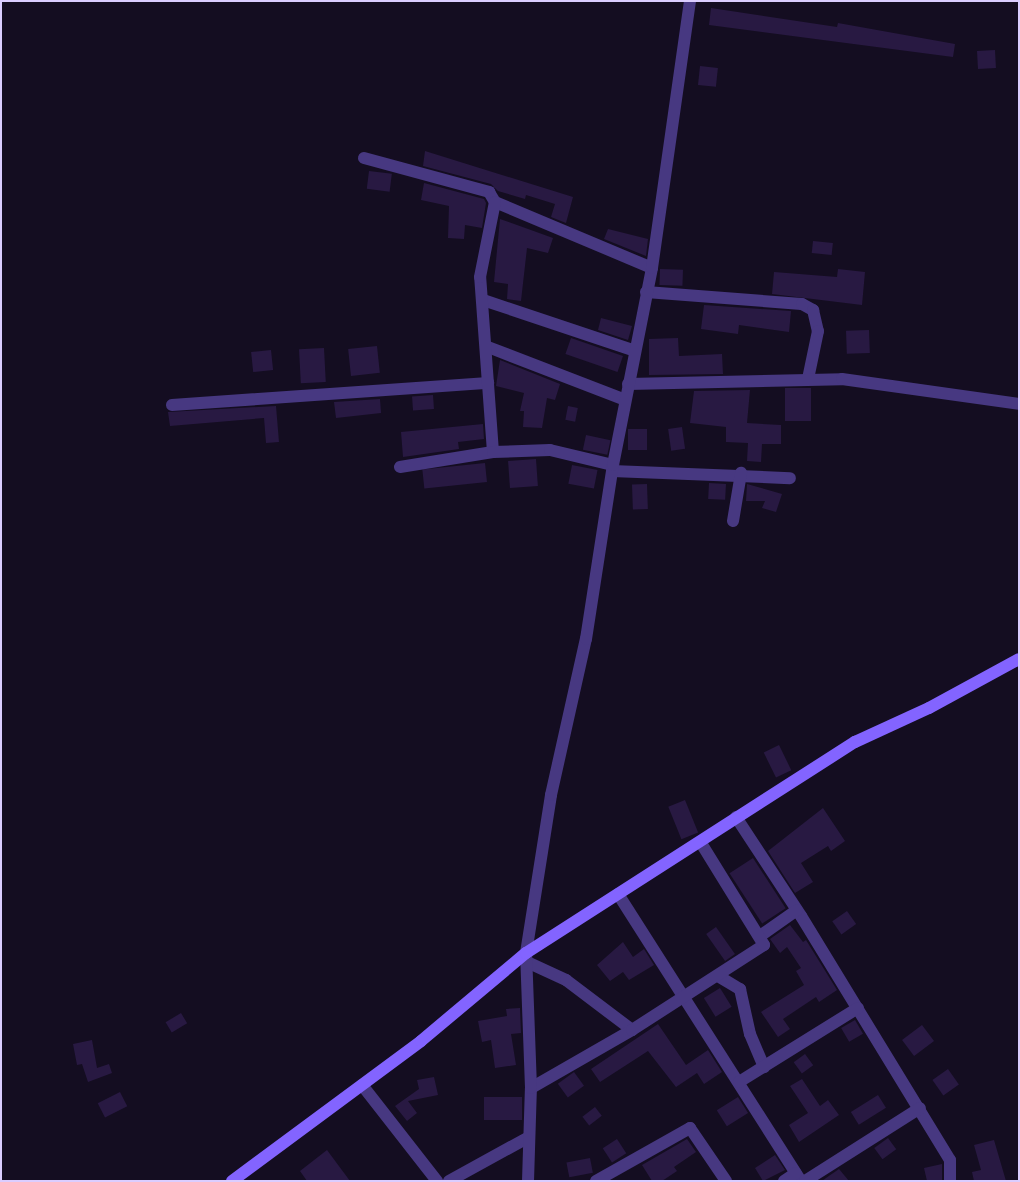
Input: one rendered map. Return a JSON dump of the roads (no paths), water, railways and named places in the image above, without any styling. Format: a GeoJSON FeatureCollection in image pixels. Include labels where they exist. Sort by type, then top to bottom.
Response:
{"type":"FeatureCollection","features":[{"type":"Feature","properties":{"kind":"street"},"geometry":{"type":"LineString","coordinates":[[528,1181],[532,1088],[527,957],[551,796],[586,639],[625,400],[652,268],[690,1]]}},
{"type":"Feature","properties":{"kind":"street"},"geometry":{"type":"LineString","coordinates":[[364,158],[489,192],[495,202],[652,268]]}},
{"type":"Feature","properties":{"kind":"street"},"geometry":{"type":"LineString","coordinates":[[493,452],[488,383],[488,347],[480,277],[495,202]]}},
{"type":"Feature","properties":{"kind":"street"},"geometry":{"type":"LineString","coordinates":[[646,292],[802,304],[813,310],[818,331],[808,379]]}},
{"type":"Feature","properties":{"kind":"street"},"geometry":{"type":"LineString","coordinates":[[484,300],[635,351]]}},
{"type":"Feature","properties":{"kind":"street"},"geometry":{"type":"LineString","coordinates":[[488,347],[625,400]]}},
{"type":"Feature","properties":{"kind":"street"},"geometry":{"type":"LineString","coordinates":[[628,384],[842,379],[1019,404]]}},
{"type":"Feature","properties":{"kind":"street"},"geometry":{"type":"LineString","coordinates":[[172,404],[488,383]]}},
{"type":"Feature","properties":{"kind":"street"},"geometry":{"type":"LineString","coordinates":[[400,466],[493,452],[550,450],[613,468],[790,478]]}},
{"type":"Feature","properties":{"kind":"street"},"geometry":{"type":"LineString","coordinates":[[733,521],[740,474]]}},
{"type":"Feature","properties":{"kind":"street"},"geometry":{"type":"LineString","coordinates":[[232,1181],[362,1085],[527,957],[618,894],[701,843],[736,817],[855,742],[929,708],[1019,659]]}},
{"type":"Feature","properties":{"kind":"street"},"geometry":{"type":"LineString","coordinates":[[736,817],[797,910],[920,1108],[950,1160],[950,1181]]}},
{"type":"Feature","properties":{"kind":"street"},"geometry":{"type":"LineString","coordinates":[[532,1088],[632,1030],[764,945],[701,843]]}},
{"type":"Feature","properties":{"kind":"street"},"geometry":{"type":"LineString","coordinates":[[618,894],[801,1178]]}},
{"type":"Feature","properties":{"kind":"street"},"geometry":{"type":"LineString","coordinates":[[760,936],[797,910]]}},
{"type":"Feature","properties":{"kind":"street"},"geometry":{"type":"LineString","coordinates":[[527,957],[566,980],[632,1030]]}},
{"type":"Feature","properties":{"kind":"street"},"geometry":{"type":"LineString","coordinates":[[718,976],[740,989],[750,1034],[764,1067]]}},
{"type":"Feature","properties":{"kind":"street"},"geometry":{"type":"LineString","coordinates":[[739,1082],[858,1008]]}},
{"type":"Feature","properties":{"kind":"street"},"geometry":{"type":"LineString","coordinates":[[362,1085],[437,1181]]}},
{"type":"Feature","properties":{"kind":"street"},"geometry":{"type":"LineString","coordinates":[[784,1181],[801,1178],[920,1108]]}},
{"type":"Feature","properties":{"kind":"street"},"geometry":{"type":"LineString","coordinates":[[596,1181],[690,1128],[726,1181]]}},
{"type":"Feature","properties":{"kind":"street"},"geometry":{"type":"LineString","coordinates":[[449,1181],[529,1137]]}}]}
